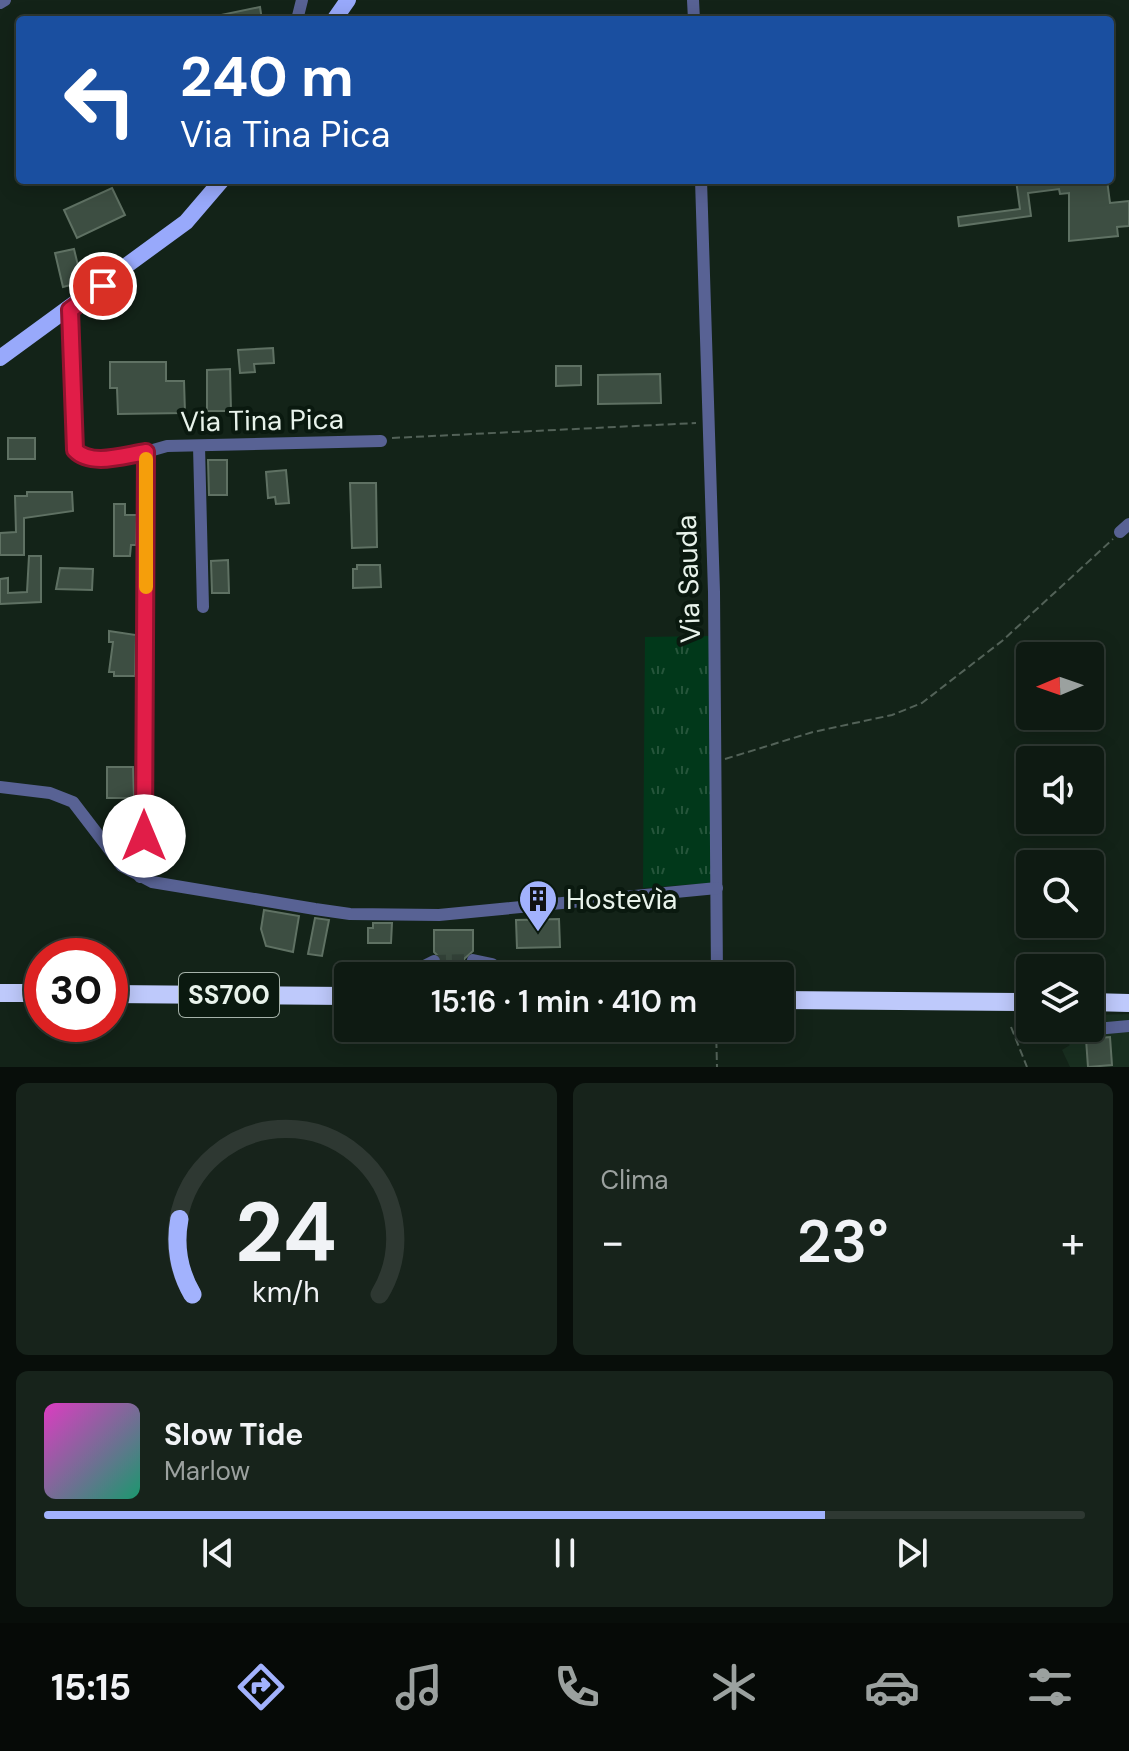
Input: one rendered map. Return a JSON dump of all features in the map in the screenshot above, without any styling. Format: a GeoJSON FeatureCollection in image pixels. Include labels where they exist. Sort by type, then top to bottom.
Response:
{"type":"FeatureCollection","features":[{"type":"Feature","properties":{"kind":"highway"},"geometry":{"type":"LineString","coordinates":[[0,993],[24,993]]}},
{"type":"Feature","properties":{"kind":"highway","name":"SS700"},"geometry":{"type":"LineString","coordinates":[[128,994],[334,996]]}},
{"type":"Feature","properties":{"kind":"highway"},"geometry":{"type":"LineString","coordinates":[[794,1000],[1016,1002]]}},
{"type":"Feature","properties":{"kind":"highway"},"geometry":{"type":"LineString","coordinates":[[1104,1002],[1129,1003]]}},
{"type":"Feature","properties":{"kind":"main road"},"geometry":{"type":"LineString","coordinates":[[0,358],[70,310],[186,222],[219,184]]}},
{"type":"Feature","properties":{"kind":"street"},"geometry":{"type":"LineString","coordinates":[[0,3],[5,0]]}},
{"type":"Feature","properties":{"kind":"street","name":"Via Sauda"},"geometry":{"type":"LineString","coordinates":[[701,184],[717,761],[717,962]]}},
{"type":"Feature","properties":{"kind":"street","name":"Via Tina Pica"},"geometry":{"type":"LineString","coordinates":[[70,310],[75,450],[82,457],[96,459],[167,446],[381,441]]}},
{"type":"Feature","properties":{"kind":"street"},"geometry":{"type":"LineString","coordinates":[[199,446],[203,607]]}},
{"type":"Feature","properties":{"kind":"street","name":"Via Tina Pica"},"geometry":{"type":"LineString","coordinates":[[140,877],[143,865],[146,452]]}},
{"type":"Feature","properties":{"kind":"street"},"geometry":{"type":"LineString","coordinates":[[0,787],[50,793],[73,802],[122,866],[140,877],[189,891],[365,915],[439,915],[717,888]]}},
{"type":"Feature","properties":{"kind":"street"},"geometry":{"type":"LineString","coordinates":[[473,960],[482,962]]}},
{"type":"Feature","properties":{"kind":"street"},"geometry":{"type":"LineString","coordinates":[[914,1001],[937,1007],[1016,1010]]}},
{"type":"Feature","properties":{"kind":"street"},"geometry":{"type":"LineString","coordinates":[[1104,1028],[1129,1026]]}},
{"type":"Feature","properties":{"kind":"path"},"geometry":{"type":"LineString","coordinates":[[381,441],[706,423]]}},
{"type":"Feature","properties":{"kind":"path"},"geometry":{"type":"LineString","coordinates":[[717,761],[799,735],[892,715],[922,703],[1002,641],[1124,528]]}},
{"type":"Feature","properties":{"kind":"path"},"geometry":{"type":"LineString","coordinates":[[1011,1027],[1027,1067]]}},
{"type":"Feature","properties":{"kind":"path"},"geometry":{"type":"LineString","coordinates":[[716,1042],[717,1067]]}},
{"type":"Feature","properties":{"kind":"shaded area"},"geometry":{"type":"Polygon","coordinates":[[[1129,1014],[1129,1067],[1070,1067],[1062,1050],[1070,1045],[1066,1042],[1104,1042],[1104,1015],[1129,1014]]]}},
{"type":"Feature","properties":{"kind":"green space"},"geometry":{"type":"Polygon","coordinates":[[[711,636],[713,879],[709,883],[643,888],[645,637],[711,636]]]}},
{"type":"Feature","properties":{"kind":"building"},"geometry":{"type":"Polygon","coordinates":[[[260,7],[261,16],[216,16],[260,7]]]}},
{"type":"Feature","properties":{"kind":"building"},"geometry":{"type":"Polygon","coordinates":[[[1017,184],[1108,184],[1110,203],[1129,201],[1129,226],[1117,227],[1118,236],[1069,241],[1069,193],[1060,194],[1059,189],[1028,193],[1031,216],[959,226],[958,217],[1020,209],[1017,184]]]}},
{"type":"Feature","properties":{"kind":"building"},"geometry":{"type":"Polygon","coordinates":[[[112,188],[125,215],[77,238],[64,210],[112,188]]]}},
{"type":"Feature","properties":{"kind":"building"},"geometry":{"type":"Polygon","coordinates":[[[74,249],[82,282],[63,287],[55,253],[74,249]]]}},
{"type":"Feature","properties":{"kind":"building"},"geometry":{"type":"Polygon","coordinates":[[[273,348],[274,363],[254,364],[255,372],[240,373],[238,350],[273,348]]]}},
{"type":"Feature","properties":{"kind":"building"},"geometry":{"type":"Polygon","coordinates":[[[110,362],[166,362],[166,381],[184,381],[185,413],[118,414],[117,388],[110,388],[110,362]]]}},
{"type":"Feature","properties":{"kind":"building"},"geometry":{"type":"Polygon","coordinates":[[[556,366],[581,366],[581,385],[556,386],[556,366]]]}},
{"type":"Feature","properties":{"kind":"building"},"geometry":{"type":"Polygon","coordinates":[[[230,369],[231,411],[207,411],[207,370],[230,369]]]}},
{"type":"Feature","properties":{"kind":"building"},"geometry":{"type":"Polygon","coordinates":[[[660,374],[661,403],[598,404],[598,375],[660,374]]]}},
{"type":"Feature","properties":{"kind":"building"},"geometry":{"type":"Polygon","coordinates":[[[8,438],[35,438],[35,459],[8,459],[8,438]]]}},
{"type":"Feature","properties":{"kind":"building"},"geometry":{"type":"Polygon","coordinates":[[[208,460],[227,460],[227,495],[209,495],[208,460]]]}},
{"type":"Feature","properties":{"kind":"building"},"geometry":{"type":"Polygon","coordinates":[[[286,470],[289,503],[276,504],[275,497],[268,498],[266,472],[286,470]]]}},
{"type":"Feature","properties":{"kind":"building"},"geometry":{"type":"Polygon","coordinates":[[[350,483],[376,483],[377,547],[352,548],[350,483]]]}},
{"type":"Feature","properties":{"kind":"building"},"geometry":{"type":"Polygon","coordinates":[[[27,492],[72,492],[73,511],[24,518],[24,555],[0,555],[0,533],[16,532],[15,496],[27,496],[27,492]]]}},
{"type":"Feature","properties":{"kind":"building"},"geometry":{"type":"Polygon","coordinates":[[[114,504],[125,504],[125,515],[137,515],[136,545],[131,545],[130,556],[114,556],[114,504]]]}},
{"type":"Feature","properties":{"kind":"building"},"geometry":{"type":"Polygon","coordinates":[[[29,556],[41,556],[41,602],[0,604],[0,579],[8,578],[8,593],[27,592],[29,556]]]}},
{"type":"Feature","properties":{"kind":"building"},"geometry":{"type":"Polygon","coordinates":[[[228,560],[229,593],[212,593],[211,561],[228,560]]]}},
{"type":"Feature","properties":{"kind":"building"},"geometry":{"type":"Polygon","coordinates":[[[357,565],[380,565],[381,587],[353,588],[353,569],[357,569],[357,565]]]}},
{"type":"Feature","properties":{"kind":"building"},"geometry":{"type":"Polygon","coordinates":[[[60,568],[93,569],[92,590],[56,589],[60,568]]]}},
{"type":"Feature","properties":{"kind":"building"},"geometry":{"type":"Polygon","coordinates":[[[109,631],[136,635],[135,676],[114,676],[114,672],[109,672],[113,642],[109,642],[109,631]]]}},
{"type":"Feature","properties":{"kind":"building"},"geometry":{"type":"Polygon","coordinates":[[[107,767],[133,767],[134,798],[107,798],[107,767]]]}},
{"type":"Feature","properties":{"kind":"building"},"geometry":{"type":"Polygon","coordinates":[[[264,910],[299,916],[293,952],[266,946],[261,929],[264,910]]]}},
{"type":"Feature","properties":{"kind":"building"},"geometry":{"type":"Polygon","coordinates":[[[315,918],[329,920],[322,956],[308,954],[315,918]]]}},
{"type":"Feature","properties":{"kind":"building","name":"Hostevìa"},"geometry":{"type":"Polygon","coordinates":[[[559,919],[560,947],[517,948],[516,920],[559,919]]]}},
{"type":"Feature","properties":{"kind":"building"},"geometry":{"type":"Polygon","coordinates":[[[373,923],[392,923],[391,943],[368,943],[368,928],[373,928],[373,923]]]}},
{"type":"Feature","properties":{"kind":"building"},"geometry":{"type":"Polygon","coordinates":[[[434,930],[473,930],[473,951],[464,959],[465,962],[442,962],[434,952],[434,930]]]}},
{"type":"Feature","properties":{"kind":"building"},"geometry":{"type":"Polygon","coordinates":[[[1110,1037],[1112,1065],[1088,1067],[1086,1042],[1104,1042],[1104,1038],[1110,1037]]]}},
{"type":"Feature","properties":{"kind":"tunnel"},"geometry":{"type":"LineString","coordinates":[[434,961],[473,960]]}},
{"type":"Feature","properties":{"kind":"slow traffic"},"geometry":{"type":"LineString","coordinates":[[146,459],[146,587]]}},
{"type":"Feature","properties":{"kind":"place","name":"Hostevìa"},"geometry":{"type":"Point","coordinates":[538,933]}},
{"type":"Feature","properties":{"kind":"route"},"geometry":{"type":"LineString","coordinates":[[103,286],[70,310],[75,450],[82,457],[96,459],[146,452],[144,836]]}}]}
